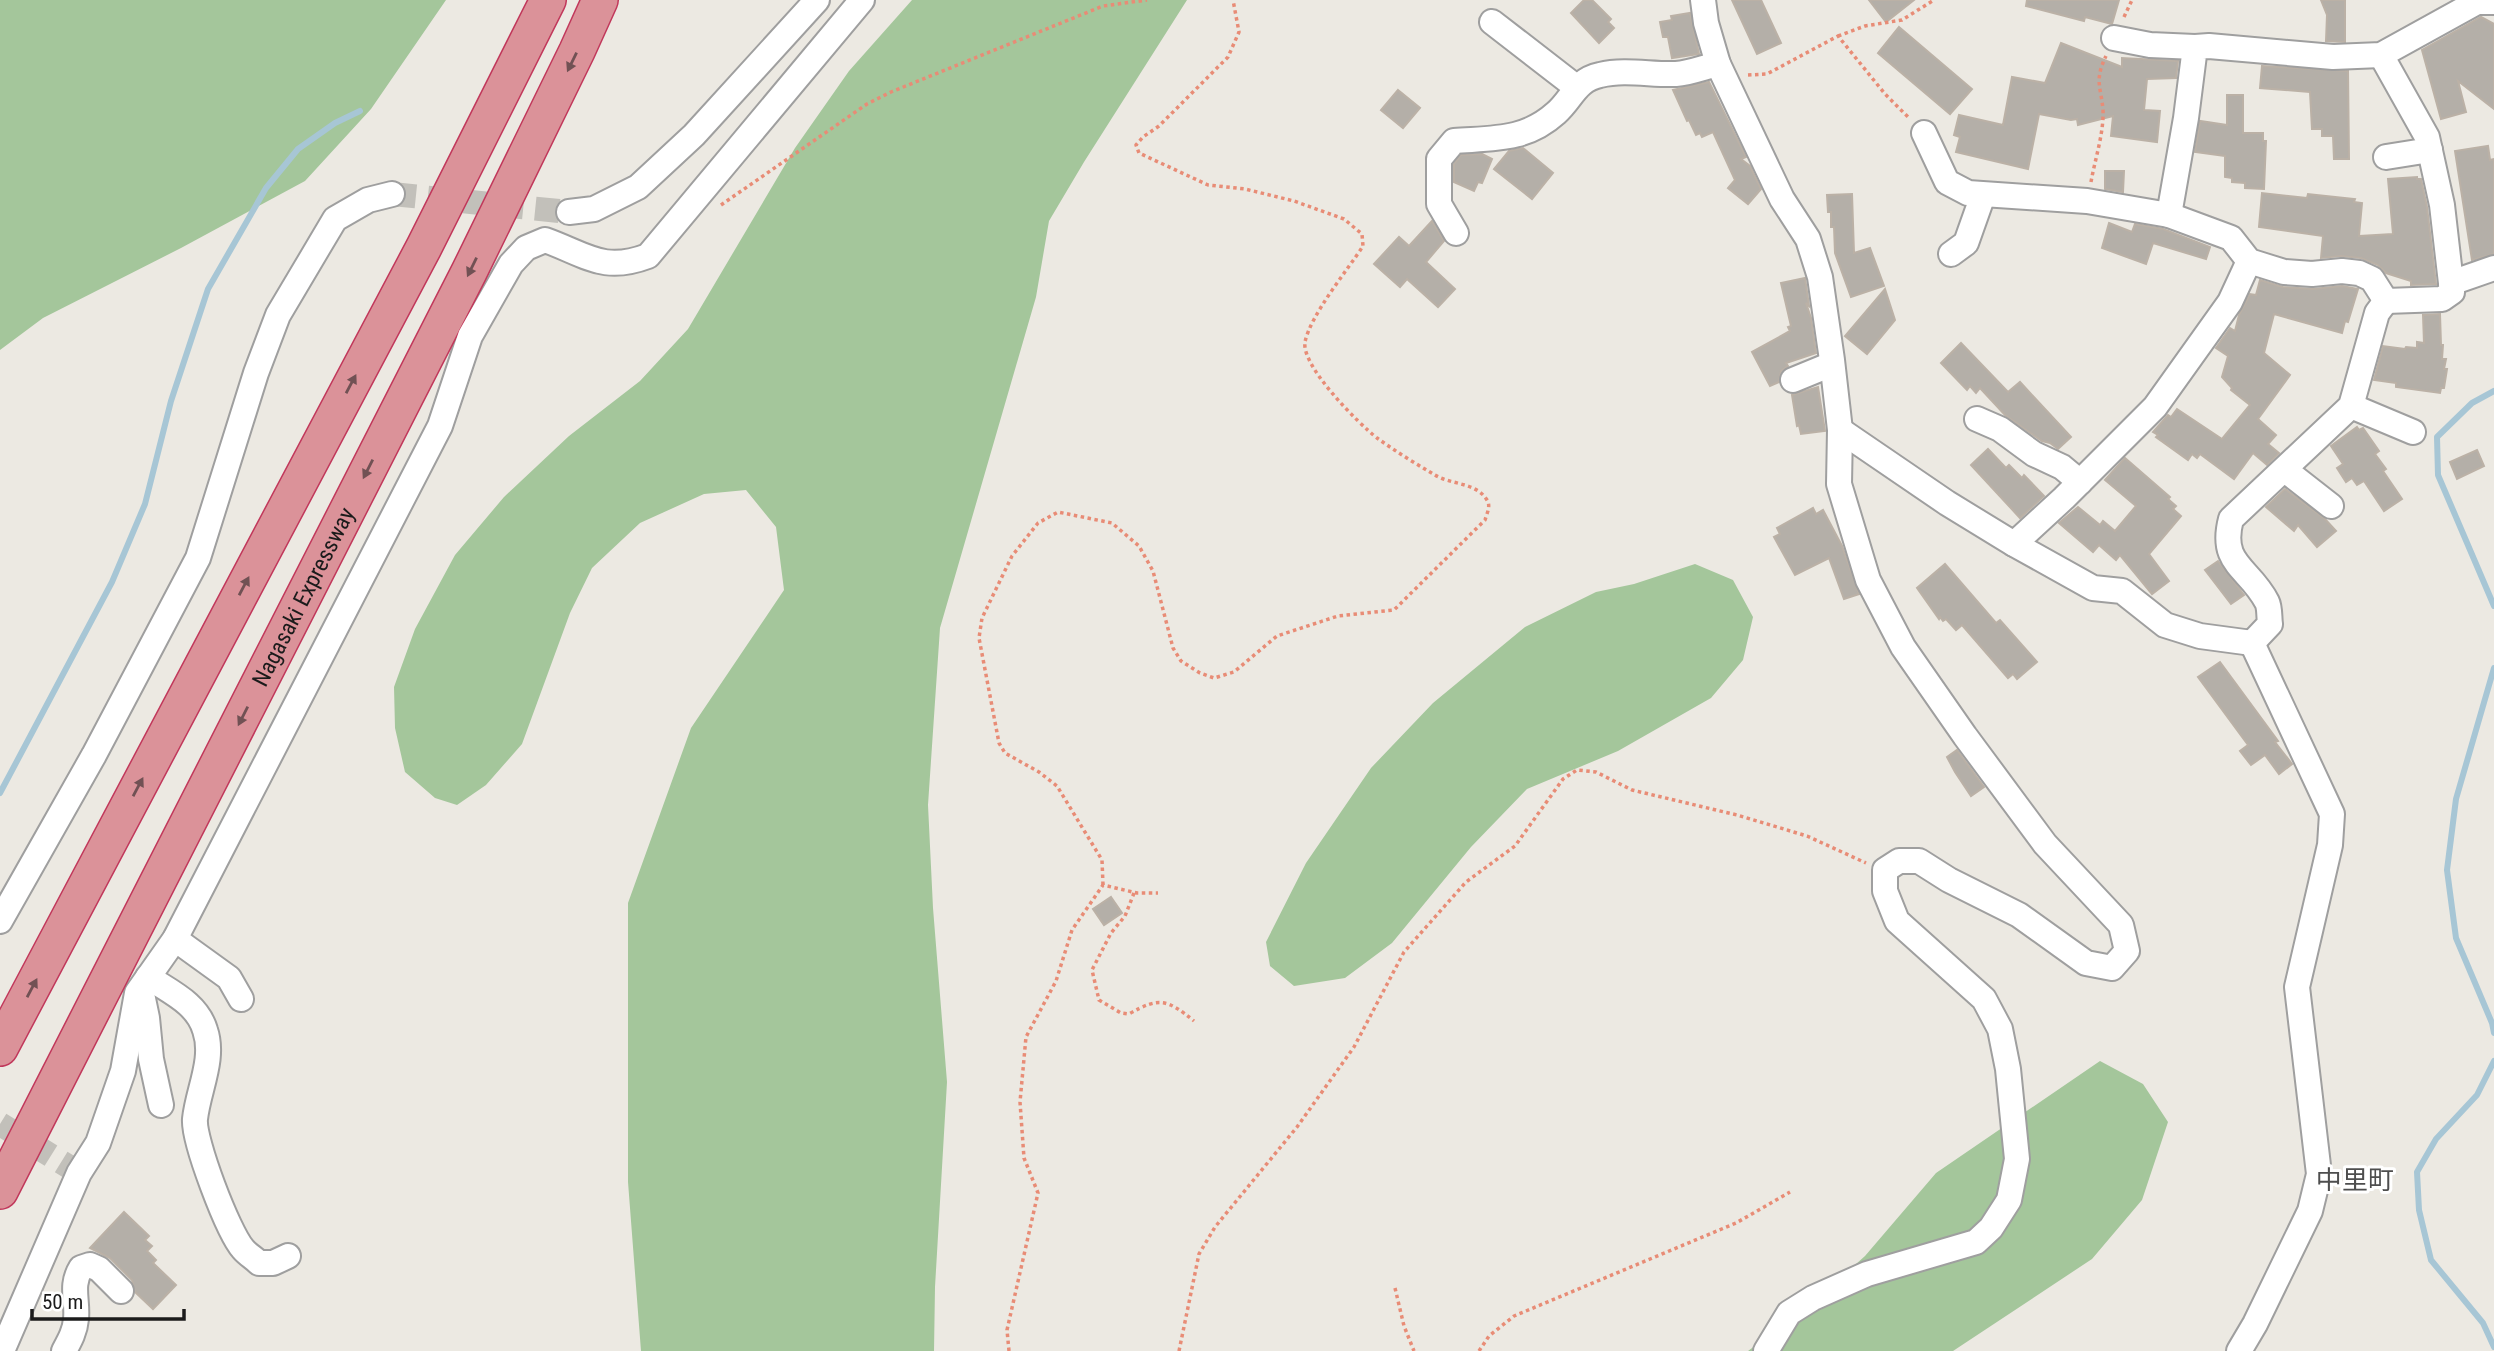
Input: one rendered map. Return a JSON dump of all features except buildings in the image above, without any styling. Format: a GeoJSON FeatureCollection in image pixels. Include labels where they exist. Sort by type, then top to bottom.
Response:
{"type":"FeatureCollection","features":[{"type":"Feature","properties":{"kind":"highway"},"geometry":{"type":"LineString","coordinates":[[0,1048],[424,247],[548,0]]}},
{"type":"Feature","properties":{"kind":"highway","name":"Nagasaki Expressway"},"geometry":{"type":"LineString","coordinates":[[0,1191],[469,272],[578,51],[600,0]]}},
{"type":"Feature","properties":{"kind":"street"},"geometry":{"type":"LineString","coordinates":[[569,212],[594,209],[638,187],[694,135],[817,0]]}},
{"type":"Feature","properties":{"kind":"street"},"geometry":{"type":"LineString","coordinates":[[2,1351],[79,1173],[98,1143],[123,1071],[136,993],[175,939],[440,426],[470,336],[511,264],[526,248],[545,240],[606,264],[630,263],[648,256],[862,0]]}},
{"type":"Feature","properties":{"kind":"street"},"geometry":{"type":"LineString","coordinates":[[1703,0],[1706,23],[1722,70],[1782,198],[1808,239],[1820,277],[1840,430],[1839,484],[1868,580],[1903,647],[2045,844],[2121,925],[2127,951],[2112,968],[2085,963],[2019,915],[1949,880],[1919,861],[1899,861],[1885,870],[1885,891],[1897,922],[1984,999],[2000,1029],[2008,1069],[2017,1159],[2009,1200],[1991,1228],[1976,1242],[1867,1274],[1813,1298],[1789,1313],[1766,1351]]}},
{"type":"Feature","properties":{"kind":"street"},"geometry":{"type":"LineString","coordinates":[[2114,38],[2150,45],[2209,46],[2333,57],[2381,55],[2485,4]]}},
{"type":"Feature","properties":{"kind":"street"},"geometry":{"type":"LineString","coordinates":[[1492,22],[1576,87]]}},
{"type":"Feature","properties":{"kind":"street"},"geometry":{"type":"LineString","coordinates":[[2169,215],[2195,47]]}},
{"type":"Feature","properties":{"kind":"street"},"geometry":{"type":"LineString","coordinates":[[2381,55],[2427,137],[2442,205],[2452,292],[2442,299],[2386,301]]}},
{"type":"Feature","properties":{"kind":"street"},"geometry":{"type":"LineString","coordinates":[[1456,233],[1439,204],[1439,159],[1454,141],[1515,137],[1544,123],[1558,111],[1576,87],[1599,75],[1647,72],[1677,74],[1722,70]]}},
{"type":"Feature","properties":{"kind":"street"},"geometry":{"type":"LineString","coordinates":[[1924,133],[1947,182],[1968,193],[2087,201],[2169,215],[2231,238],[2249,261],[2284,272],[2359,273],[2372,279],[2386,301]]}},
{"type":"Feature","properties":{"kind":"street"},"geometry":{"type":"LineString","coordinates":[[2386,157],[2430,150]]}},
{"type":"Feature","properties":{"kind":"street"},"geometry":{"type":"LineString","coordinates":[[0,921],[94,755],[198,558],[256,373],[278,315],[335,219],[368,200],[392,194]]}},
{"type":"Feature","properties":{"kind":"street"},"geometry":{"type":"LineString","coordinates":[[1951,254],[1966,243],[1983,195]]}},
{"type":"Feature","properties":{"kind":"street"},"geometry":{"type":"LineString","coordinates":[[2014,544],[2155,407],[2201,347],[2230,302],[2249,261]]}},
{"type":"Feature","properties":{"kind":"street"},"geometry":{"type":"LineString","coordinates":[[2451,283],[2494,268]]}},
{"type":"Feature","properties":{"kind":"street"},"geometry":{"type":"LineString","coordinates":[[2252,643],[2270,624],[2268,604],[2230,553],[2227,537],[2231,519],[2351,406],[2377,313],[2386,301]]}},
{"type":"Feature","properties":{"kind":"street"},"geometry":{"type":"LineString","coordinates":[[1793,380],[1832,364]]}},
{"type":"Feature","properties":{"kind":"street"},"geometry":{"type":"LineString","coordinates":[[2351,406],[2413,432]]}},
{"type":"Feature","properties":{"kind":"street"},"geometry":{"type":"LineString","coordinates":[[1977,419],[2000,429],[2034,454],[2062,467],[2080,482]]}},
{"type":"Feature","properties":{"kind":"street"},"geometry":{"type":"LineString","coordinates":[[1840,430],[1947,503],[2093,588],[2122,591],[2165,625],[2200,636],[2252,643]]}},
{"type":"Feature","properties":{"kind":"street"},"geometry":{"type":"LineString","coordinates":[[2285,470],[2331,506]]}},
{"type":"Feature","properties":{"kind":"street"},"geometry":{"type":"LineString","coordinates":[[2239,1351],[2310,1211],[2319,1174],[2297,987],[2330,845],[2332,814],[2252,643]]}},
{"type":"Feature","properties":{"kind":"street"},"geometry":{"type":"LineString","coordinates":[[175,939],[229,978],[241,999]]}},
{"type":"Feature","properties":{"kind":"street"},"geometry":{"type":"LineString","coordinates":[[144,982],[151,1059],[161,1105]]}},
{"type":"Feature","properties":{"kind":"street"},"geometry":{"type":"LineString","coordinates":[[144,982],[189,1003],[205,1029],[209,1054],[199,1090],[195,1123],[214,1190],[241,1247],[259,1263],[273,1263],[288,1256]]}},
{"type":"Feature","properties":{"kind":"street"},"geometry":{"type":"LineString","coordinates":[[64,1351],[74,1332],[77,1317],[74,1279],[81,1268],[90,1265],[99,1269],[121,1291]]}},
{"type":"Feature","properties":{"kind":"path"},"geometry":{"type":"LineString","coordinates":[[714,211],[867,104],[891,92],[1103,6],[1147,0]]}},
{"type":"Feature","properties":{"kind":"path"},"geometry":{"type":"LineString","coordinates":[[1009,1351],[1007,1330],[1038,1193],[1024,1158],[1023,1147],[1020,1102],[1027,1037],[1056,981],[1072,930],[1102,884],[1102,860],[1057,786],[1039,772],[1005,753],[999,743],[979,639],[982,618],[1012,556],[1038,523],[1058,512],[1112,523],[1139,546],[1153,571],[1173,648],[1181,661],[1199,673],[1214,678],[1234,672],[1277,636],[1338,616],[1394,610],[1485,520],[1489,506],[1486,498],[1476,491],[1459,482],[1438,478],[1377,438],[1353,416],[1311,366],[1305,344],[1316,316],[1363,246],[1362,234],[1344,219],[1294,201],[1245,189],[1208,185],[1139,153],[1136,145],[1143,137],[1159,127],[1228,57],[1239,32],[1233,0]]}},
{"type":"Feature","properties":{"kind":"path"},"geometry":{"type":"LineString","coordinates":[[1722,70],[1767,74],[1838,36],[1865,26],[1902,20],[1934,0]]}},
{"type":"Feature","properties":{"kind":"path"},"geometry":{"type":"LineString","coordinates":[[2087,201],[2103,110],[2097,84],[2102,63],[2132,0]]}},
{"type":"Feature","properties":{"kind":"path"},"geometry":{"type":"LineString","coordinates":[[1838,36],[1885,94],[1924,133]]}},
{"type":"Feature","properties":{"kind":"path"},"geometry":{"type":"LineString","coordinates":[[1179,1351],[1199,1254],[1215,1227],[1297,1127],[1354,1046],[1404,952],[1466,882],[1515,846],[1563,779],[1577,770],[1596,772],[1632,790],[1737,814],[1807,836],[1885,870]]}},
{"type":"Feature","properties":{"kind":"path"},"geometry":{"type":"LineString","coordinates":[[1102,884],[1135,893],[1158,893]]}},
{"type":"Feature","properties":{"kind":"path"},"geometry":{"type":"LineString","coordinates":[[1135,893],[1125,916],[1111,933],[1092,970],[1099,1000],[1121,1013],[1129,1014],[1148,1003],[1160,1002],[1175,1006],[1194,1021]]}},
{"type":"Feature","properties":{"kind":"path"},"geometry":{"type":"LineString","coordinates":[[1479,1351],[1489,1336],[1514,1317],[1736,1223],[1790,1192]]}},
{"type":"Feature","properties":{"kind":"path"},"geometry":{"type":"LineString","coordinates":[[1395,1288],[1413,1351]]}},
{"type":"Feature","properties":{"kind":"green space"},"geometry":{"type":"Polygon","coordinates":[[[0,0],[446,0],[371,109],[305,181],[43,318],[0,350],[0,0]]]}},
{"type":"Feature","properties":{"kind":"green space"},"geometry":{"type":"Polygon","coordinates":[[[912,0],[1187,0],[1049,221],[1036,297],[940,628],[928,805],[947,1082],[934,1351],[641,1351],[628,1182],[628,903],[691,728],[784,590],[776,527],[746,490],[704,494],[640,523],[592,568],[570,613],[522,744],[486,785],[457,805],[435,798],[405,772],[395,728],[394,687],[415,629],[455,555],[504,497],[569,436],[640,381],[688,329],[795,148],[849,71],[912,0]]]}},
{"type":"Feature","properties":{"kind":"green space"},"geometry":{"type":"Polygon","coordinates":[[[1695,564],[1733,580],[1753,617],[1743,660],[1711,698],[1618,751],[1527,789],[1471,847],[1392,943],[1345,978],[1294,986],[1270,966],[1266,942],[1306,863],[1371,768],[1433,703],[1525,627],[1596,592],[1634,584],[1695,564]]]}},
{"type":"Feature","properties":{"kind":"green space"},"geometry":{"type":"Polygon","coordinates":[[[2100,1061],[2143,1084],[2168,1122],[2142,1200],[2092,1259],[1953,1351],[1748,1351],[1810,1305],[1865,1256],[1936,1173],[2100,1061]]]}},
{"type":"Feature","properties":{"kind":"waterway"},"geometry":{"type":"LineString","coordinates":[[0,793],[112,582],[145,504],[171,401],[208,289],[266,188],[298,149],[335,123],[360,111]]}},
{"type":"Feature","properties":{"kind":"waterway"},"geometry":{"type":"LineString","coordinates":[[2494,391],[2472,403],[2437,437],[2438,475],[2494,606]]}},
{"type":"Feature","properties":{"kind":"waterway"},"geometry":{"type":"LineString","coordinates":[[2494,668],[2456,799],[2447,870],[2456,938],[2494,1033]]}},
{"type":"Feature","properties":{"kind":"waterway"},"geometry":{"type":"LineString","coordinates":[[2494,1061],[2477,1095],[2436,1139],[2417,1172],[2419,1210],[2431,1260],[2483,1323],[2494,1347]]}},
{"type":"Feature","properties":{"kind":"tunnel"},"geometry":{"type":"LineString","coordinates":[[392,194],[569,212]]}},
{"type":"Feature","properties":{"kind":"tunnel"},"geometry":{"type":"LineString","coordinates":[[0,1124],[79,1173]]}},
{"type":"Feature","properties":{"kind":"district","name":"中里町"},"geometry":{"type":"Point","coordinates":[2355,1180]}}]}
